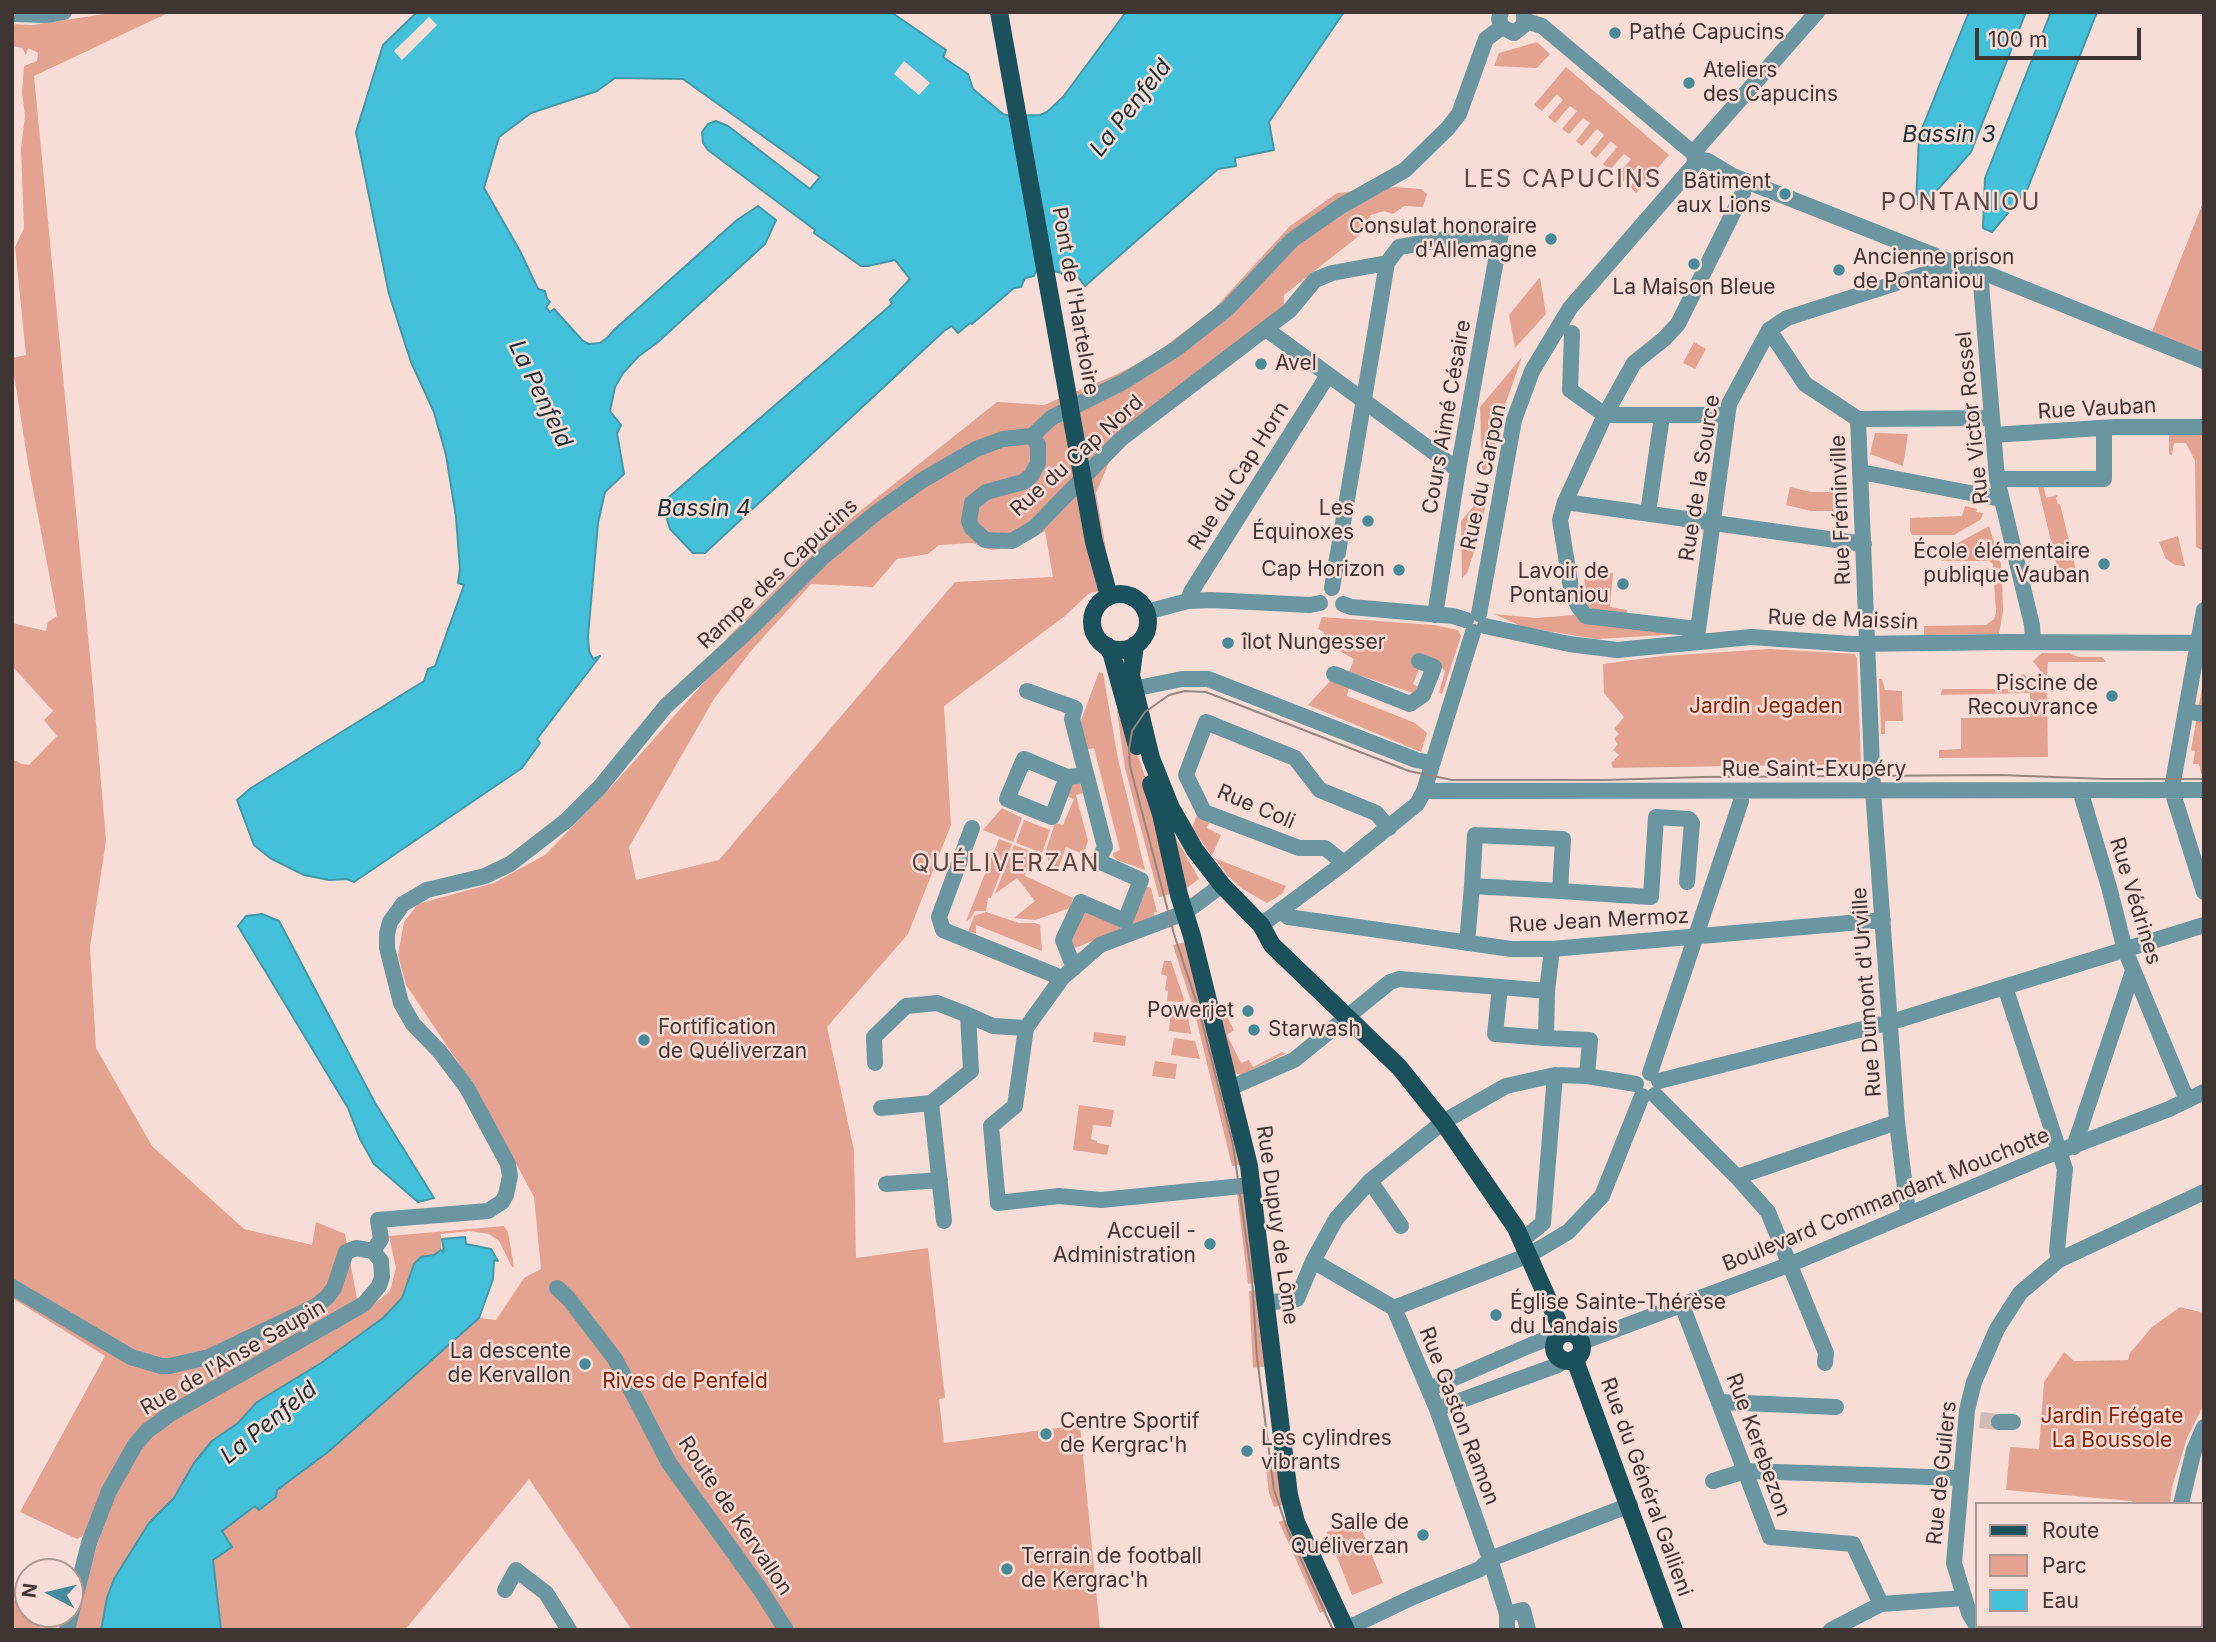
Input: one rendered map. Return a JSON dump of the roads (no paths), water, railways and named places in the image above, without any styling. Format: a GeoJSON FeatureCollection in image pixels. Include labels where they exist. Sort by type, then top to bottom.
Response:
{"type":"FeatureCollection","features":[{"type":"Feature","properties":{"kind":"main road","name":"Pont de l'Harteloire"},"geometry":{"type":"LineString","coordinates":[[999,12],[1094,541],[1109,596]]}},
{"type":"Feature","properties":{"kind":"main road"},"geometry":{"type":"LineString","coordinates":[[1109,596],[1131,596],[1146,612],[1146,631],[1135,645],[1121,649],[1107,646],[1095,634],[1093,619],[1096,608],[1109,596]]}},
{"type":"Feature","properties":{"kind":"main road","name":"Rue du Général Gallieni"},"geometry":{"type":"LineString","coordinates":[[1135,645],[1131,663],[1133,690],[1152,758],[1171,808],[1218,888],[1261,925],[1272,945],[1399,1067],[1443,1122],[1516,1228],[1559,1337],[1555,1354],[1568,1360],[1630,1505],[1674,1630]]}},
{"type":"Feature","properties":{"kind":"main road","name":"Rue du Général Gallieni"},"geometry":{"type":"LineString","coordinates":[[1107,646],[1151,784],[1191,861],[1264,941],[1272,945]]}},
{"type":"Feature","properties":{"kind":"main road","name":"Rue Dupuy de Lôme"},"geometry":{"type":"LineString","coordinates":[[1151,784],[1192,936],[1252,1185],[1289,1495],[1296,1522],[1346,1629]]}},
{"type":"Feature","properties":{"kind":"main road"},"geometry":{"type":"LineString","coordinates":[[1559,1337],[1574,1334],[1582,1342]]}},
{"type":"Feature","properties":{"kind":"main road","name":"Rue du Général Gallieni"},"geometry":{"type":"LineString","coordinates":[[1568,1360],[1581,1352],[1582,1342]]}},
{"type":"Feature","properties":{"kind":"street"},"geometry":{"type":"LineString","coordinates":[[12,14],[48,15],[64,12]]}},
{"type":"Feature","properties":{"kind":"street","name":"Rue du Carpon"},"geometry":{"type":"LineString","coordinates":[[1261,925],[1417,804],[1424,791],[1476,623],[1514,419],[1532,371],[1570,308],[1694,165],[1699,151],[1817,12]]}},
{"type":"Feature","properties":{"kind":"street"},"geometry":{"type":"LineString","coordinates":[[1032,436],[1051,418],[1123,382],[1176,349],[1228,308],[1292,240],[1341,206],[1405,170],[1459,114],[1486,39],[1501,20],[1514,33],[1522,29],[1525,17],[1542,26],[1708,161],[1732,176],[2204,361]]}},
{"type":"Feature","properties":{"kind":"street"},"geometry":{"type":"LineString","coordinates":[[1697,635],[1586,616],[1572,594],[1560,520],[1565,502],[1605,415],[1634,363],[1673,330],[1744,193]]}},
{"type":"Feature","properties":{"kind":"street","name":"Cours Aimé Césaire"},"geometry":{"type":"LineString","coordinates":[[1387,263],[1399,247],[1498,229],[1435,615]]}},
{"type":"Feature","properties":{"kind":"street"},"geometry":{"type":"LineString","coordinates":[[1332,588],[1342,593],[1343,604],[1338,610],[1331,612],[1322,608],[1320,603],[1322,594],[1332,588],[1387,263]]}},
{"type":"Feature","properties":{"kind":"street","name":"Rue du Cap Nord"},"geometry":{"type":"LineString","coordinates":[[1032,436],[1038,445],[1038,463],[1031,476],[1023,482],[986,492],[972,503],[969,521],[972,528],[985,540],[1012,541],[1034,528],[1121,439],[1266,329],[1297,303],[1315,280],[1332,273],[1387,263]]}},
{"type":"Feature","properties":{"kind":"street"},"geometry":{"type":"LineString","coordinates":[[1956,264],[1787,318],[1769,330],[1805,384],[1858,419],[1991,418]]}},
{"type":"Feature","properties":{"kind":"street","name":"Rue Victor Rossel"},"geometry":{"type":"LineString","coordinates":[[1980,271],[1997,479],[2032,625],[2033,642]]}},
{"type":"Feature","properties":{"kind":"street"},"geometry":{"type":"LineString","coordinates":[[1266,329],[1458,470]]}},
{"type":"Feature","properties":{"kind":"street","name":"Rue de la Source"},"geometry":{"type":"LineString","coordinates":[[1697,635],[1727,415],[1732,395],[1769,330]]}},
{"type":"Feature","properties":{"kind":"street"},"geometry":{"type":"LineString","coordinates":[[1572,333],[1570,390],[1605,415],[1727,415]]}},
{"type":"Feature","properties":{"kind":"street","name":"Rue du Cap Horn"},"geometry":{"type":"LineString","coordinates":[[1188,601],[1191,592],[1328,375]]}},
{"type":"Feature","properties":{"kind":"street"},"geometry":{"type":"LineString","coordinates":[[1648,513],[1662,416]]}},
{"type":"Feature","properties":{"kind":"street","name":"Rue Fréminville"},"geometry":{"type":"LineString","coordinates":[[1858,419],[1873,767]]}},
{"type":"Feature","properties":{"kind":"street","name":"Rue Vauban"},"geometry":{"type":"LineString","coordinates":[[1993,435],[2104,430],[2116,427],[2204,426]]}},
{"type":"Feature","properties":{"kind":"street"},"geometry":{"type":"LineString","coordinates":[[1997,479],[2104,478],[2104,430]]}},
{"type":"Feature","properties":{"kind":"street","name":"Rampe des Capucins"},"geometry":{"type":"LineString","coordinates":[[373,1251],[381,1239],[378,1220],[488,1211],[502,1202],[509,1185],[508,1164],[467,1088],[440,1052],[413,1024],[401,1003],[387,948],[390,922],[394,913],[403,904],[427,890],[485,876],[510,864],[567,820],[598,788],[666,706],[824,556],[876,513],[921,481],[976,449],[1003,439],[1032,436]]}},
{"type":"Feature","properties":{"kind":"street"},"geometry":{"type":"LineString","coordinates":[[1861,472],[2001,499]]}},
{"type":"Feature","properties":{"kind":"street"},"geometry":{"type":"LineString","coordinates":[[1565,502],[1864,544]]}},
{"type":"Feature","properties":{"kind":"street"},"geometry":{"type":"LineString","coordinates":[[1146,612],[1188,601],[1310,605],[1320,603]]}},
{"type":"Feature","properties":{"kind":"street","name":"Rue de Maissin"},"geometry":{"type":"LineString","coordinates":[[1343,604],[1435,615],[1599,648],[1637,649],[1697,635],[1867,644],[2201,643]]}},
{"type":"Feature","properties":{"kind":"street"},"geometry":{"type":"LineString","coordinates":[[2204,610],[2201,643],[2174,771],[2173,790],[2204,892]]}},
{"type":"Feature","properties":{"kind":"street"},"geometry":{"type":"LineString","coordinates":[[1334,674],[1410,704],[1423,695],[1434,667],[1419,661]]}},
{"type":"Feature","properties":{"kind":"street"},"geometry":{"type":"LineString","coordinates":[[1133,690],[1182,679],[1208,679],[1416,760],[1432,763]]}},
{"type":"Feature","properties":{"kind":"street"},"geometry":{"type":"LineString","coordinates":[[1027,691],[1075,708],[1072,719],[1105,847],[1098,861],[1141,880],[1125,920],[1081,902],[1063,940],[1068,973]]}},
{"type":"Feature","properties":{"kind":"street"},"geometry":{"type":"LineString","coordinates":[[1423,695],[1451,705]]}},
{"type":"Feature","properties":{"kind":"street"},"geometry":{"type":"LineString","coordinates":[[2186,710],[2204,715]]}},
{"type":"Feature","properties":{"kind":"street","name":"Rue Coli"},"geometry":{"type":"LineString","coordinates":[[1344,863],[1325,848],[1299,848],[1204,812],[1186,775],[1206,722],[1295,758],[1320,790],[1376,813],[1388,828]]}},
{"type":"Feature","properties":{"kind":"street","name":"Rue Dumont d'Urville"},"geometry":{"type":"LineString","coordinates":[[1873,767],[1897,1122],[1908,1213]]}},
{"type":"Feature","properties":{"kind":"street"},"geometry":{"type":"LineString","coordinates":[[1067,777],[1086,775]]}},
{"type":"Feature","properties":{"kind":"street","name":"Rue Védrines"},"geometry":{"type":"LineString","coordinates":[[2080,790],[2125,950],[2187,1100]]}},
{"type":"Feature","properties":{"kind":"street","name":"Rue Saint-Exupéry"},"geometry":{"type":"LineString","coordinates":[[1424,791],[2204,790]]}},
{"type":"Feature","properties":{"kind":"street"},"geometry":{"type":"LineString","coordinates":[[1394,1308],[1526,1248],[1568,1232],[1602,1196],[1648,1086],[1694,937],[1741,801],[1740,791]]}},
{"type":"Feature","properties":{"kind":"street"},"geometry":{"type":"LineString","coordinates":[[1472,886],[1651,897],[1656,817],[1689,819],[1692,823],[1688,882]]}},
{"type":"Feature","properties":{"kind":"street"},"geometry":{"type":"LineString","coordinates":[[972,828],[939,917],[943,930],[1068,973]]}},
{"type":"Feature","properties":{"kind":"street"},"geometry":{"type":"LineString","coordinates":[[1467,943],[1475,835],[1563,839],[1560,891]]}},
{"type":"Feature","properties":{"kind":"street"},"geometry":{"type":"LineString","coordinates":[[1218,888],[1184,913],[1100,945],[1068,973],[1026,1028],[1016,1106],[991,1126],[998,1203],[1059,1196],[1101,1200],[1252,1185]]}},
{"type":"Feature","properties":{"kind":"street","name":"Rue Jean Mermoz"},"geometry":{"type":"LineString","coordinates":[[1279,910],[1288,917],[1511,949],[1552,949],[1883,920]]}},
{"type":"Feature","properties":{"kind":"street"},"geometry":{"type":"LineString","coordinates":[[1266,1303],[1297,1299],[1313,1261],[1336,1219],[1370,1181],[1443,1122],[1506,1086],[1555,1075],[1587,1076],[1648,1086],[1890,1022],[2204,925]]}},
{"type":"Feature","properties":{"kind":"street"},"geometry":{"type":"LineString","coordinates":[[1546,1038],[1547,991],[1552,949]]}},
{"type":"Feature","properties":{"kind":"street"},"geometry":{"type":"LineString","coordinates":[[2059,1260],[2057,1250],[2066,1149],[2117,1024],[2133,971]]}},
{"type":"Feature","properties":{"kind":"street"},"geometry":{"type":"LineString","coordinates":[[1230,1088],[1294,1060],[1390,982],[1399,979],[1547,991]]}},
{"type":"Feature","properties":{"kind":"street"},"geometry":{"type":"LineString","coordinates":[[2005,987],[2066,1149]]}},
{"type":"Feature","properties":{"kind":"street"},"geometry":{"type":"LineString","coordinates":[[1500,988],[1495,1034],[1590,1040],[1587,1076]]}},
{"type":"Feature","properties":{"kind":"street"},"geometry":{"type":"LineString","coordinates":[[875,1063],[874,1037],[906,1006],[937,1003],[993,1026],[1026,1028]]}},
{"type":"Feature","properties":{"kind":"street"},"geometry":{"type":"LineString","coordinates":[[881,1108],[931,1103],[971,1071],[968,1015]]}},
{"type":"Feature","properties":{"kind":"street"},"geometry":{"type":"LineString","coordinates":[[1526,1248],[1543,1223],[1555,1075]]}},
{"type":"Feature","properties":{"kind":"street"},"geometry":{"type":"LineString","coordinates":[[1648,1086],[1768,1212],[1826,1353],[1825,1363]]}},
{"type":"Feature","properties":{"kind":"street","name":"Boulevard Commandant Mouchotte"},"geometry":{"type":"LineString","coordinates":[[1582,1342],[1791,1264],[1908,1213],[2169,1109],[2204,1092]]}},
{"type":"Feature","properties":{"kind":"street"},"geometry":{"type":"LineString","coordinates":[[931,1103],[944,1221]]}},
{"type":"Feature","properties":{"kind":"street"},"geometry":{"type":"LineString","coordinates":[[1737,1177],[1897,1122]]}},
{"type":"Feature","properties":{"kind":"street"},"geometry":{"type":"LineString","coordinates":[[886,1184],[940,1180]]}},
{"type":"Feature","properties":{"kind":"street"},"geometry":{"type":"LineString","coordinates":[[1370,1181],[1401,1226]]}},
{"type":"Feature","properties":{"kind":"street","name":"Rue de Guilers"},"geometry":{"type":"LineString","coordinates":[[1974,1619],[1964,1598],[1954,1563],[1961,1478],[1973,1420],[1974,1382],[1997,1329],[2020,1293],[2059,1260],[2204,1192]]}},
{"type":"Feature","properties":{"kind":"street"},"geometry":{"type":"LineString","coordinates":[[12,1287],[131,1357],[169,1366],[209,1357],[316,1306],[334,1288],[346,1252],[355,1248],[373,1251]]}},
{"type":"Feature","properties":{"kind":"street","name":"Rue de l'Anse Saupin"},"geometry":{"type":"LineString","coordinates":[[67,1630],[89,1543],[109,1491],[135,1445],[147,1431],[170,1414],[364,1304],[382,1277],[381,1261],[373,1251]]}},
{"type":"Feature","properties":{"kind":"street","name":"Rue Gaston Ramon"},"geometry":{"type":"LineString","coordinates":[[1313,1261],[1394,1308],[1437,1409],[1490,1559],[1507,1622]]}},
{"type":"Feature","properties":{"kind":"street","name":"Route de Kervallon"},"geometry":{"type":"LineString","coordinates":[[557,1287],[615,1359],[669,1463],[760,1589],[786,1630]]}},
{"type":"Feature","properties":{"kind":"street","name":"Rue Kerebezon"},"geometry":{"type":"LineString","coordinates":[[1682,1305],[1721,1402],[1770,1538],[1853,1544],[1881,1604]]}},
{"type":"Feature","properties":{"kind":"street"},"geometry":{"type":"LineString","coordinates":[[1429,1389],[1531,1345],[1559,1337]]}},
{"type":"Feature","properties":{"kind":"street"},"geometry":{"type":"LineString","coordinates":[[1437,1409],[1568,1360]]}},
{"type":"Feature","properties":{"kind":"street"},"geometry":{"type":"LineString","coordinates":[[1721,1402],[1836,1407]]}},
{"type":"Feature","properties":{"kind":"street"},"geometry":{"type":"LineString","coordinates":[[2182,1502],[2202,1436]]}},
{"type":"Feature","properties":{"kind":"street"},"geometry":{"type":"LineString","coordinates":[[1713,1481],[1745,1471],[1961,1478]]}},
{"type":"Feature","properties":{"kind":"street"},"geometry":{"type":"LineString","coordinates":[[1346,1629],[1480,1569],[1490,1559],[1630,1505]]}},
{"type":"Feature","properties":{"kind":"street"},"geometry":{"type":"LineString","coordinates":[[505,1590],[516,1570],[547,1593],[569,1630]]}},
{"type":"Feature","properties":{"kind":"street"},"geometry":{"type":"LineString","coordinates":[[1831,1630],[1881,1604],[1964,1598]]}},
{"type":"Feature","properties":{"kind":"street"},"geometry":{"type":"LineString","coordinates":[[1507,1622],[1523,1610],[1528,1630]]}},
{"type":"Feature","properties":{"kind":"water"},"geometry":{"type":"Polygon","coordinates":[[[417,12],[891,12],[946,50],[943,57],[968,74],[973,89],[1003,114],[1010,116],[1040,115],[1047,112],[1063,97],[1126,12],[1344,12],[1269,122],[1274,150],[1235,158],[1236,166],[1218,169],[1085,286],[1077,276],[1067,279],[1061,273],[1038,266],[1034,276],[1025,278],[1021,287],[1014,288],[972,324],[958,333],[952,326],[944,331],[705,553],[693,553],[670,529],[662,503],[892,304],[890,300],[910,279],[895,260],[861,266],[708,150],[703,143],[702,132],[708,124],[716,121],[728,126],[810,189],[820,177],[683,79],[615,78],[597,91],[531,113],[499,137],[484,188],[538,289],[545,291],[550,302],[546,307],[550,312],[554,309],[583,341],[589,344],[600,343],[608,337],[737,220],[758,206],[776,220],[765,244],[658,342],[639,356],[623,373],[615,387],[610,411],[621,425],[617,433],[624,474],[605,492],[598,523],[588,636],[589,651],[593,659],[600,656],[537,739],[540,743],[522,768],[354,882],[347,879],[329,880],[304,875],[270,858],[254,845],[237,800],[251,788],[424,681],[428,669],[435,666],[464,585],[458,583],[460,569],[456,517],[446,455],[434,412],[411,362],[389,294],[356,132],[383,45],[417,12]]]}},
{"type":"Feature","properties":{"kind":"water","name":"Bassin 3"},"geometry":{"type":"Polygon","coordinates":[[[1969,12],[2026,12],[1971,152],[1923,206],[1916,203],[1919,136],[1969,12]]]}},
{"type":"Feature","properties":{"kind":"water"},"geometry":{"type":"Polygon","coordinates":[[[2051,12],[2097,12],[2027,190],[1992,232],[1983,228],[1985,178],[2051,12]]]}},
{"type":"Feature","properties":{"kind":"water"},"geometry":{"type":"Polygon","coordinates":[[[262,914],[279,921],[375,1103],[434,1198],[418,1202],[374,1164],[360,1139],[348,1108],[238,926],[246,916],[262,914]]]}},
{"type":"Feature","properties":{"kind":"water","name":"La Penfeld"},"geometry":{"type":"Polygon","coordinates":[[[465,1237],[466,1244],[491,1249],[498,1261],[494,1260],[493,1279],[479,1318],[328,1452],[277,1490],[276,1497],[259,1510],[255,1506],[222,1531],[232,1547],[213,1560],[221,1630],[101,1630],[114,1579],[149,1523],[174,1498],[194,1463],[212,1441],[238,1423],[257,1402],[321,1363],[383,1318],[402,1298],[414,1264],[421,1257],[434,1255],[441,1250],[444,1252],[442,1239],[465,1237]]]}},
{"type":"Feature","properties":{"kind":"tunnel"},"geometry":{"type":"LineString","coordinates":[[1980,1420],[1999,1422]]}},
{"type":"Feature","properties":{"kind":"tram line"},"geometry":{"type":"LineString","coordinates":[[1333,1630],[1288,1531],[1274,1490],[1257,1357],[1252,1279],[1233,1145],[1199,1010],[1174,934],[1130,766],[1132,731],[1145,712],[1169,695],[1185,691],[1206,692],[1409,771],[1452,780],[2001,775],[2204,779]]}},
{"type":"Feature","properties":{"kind":"place","name":"Pathé Capucins"},"geometry":{"type":"Point","coordinates":[1615,33]}},
{"type":"Feature","properties":{"kind":"place","name":"Ateliers des Capucins"},"geometry":{"type":"Point","coordinates":[1689,83]}},
{"type":"Feature","properties":{"kind":"place","name":"Bâtiment aux Lions"},"geometry":{"type":"Point","coordinates":[1785,194]}},
{"type":"Feature","properties":{"kind":"place","name":"Consulat honoraire d'Allemagne"},"geometry":{"type":"Point","coordinates":[1551,239]}},
{"type":"Feature","properties":{"kind":"place","name":"La Maison Bleue"},"geometry":{"type":"Point","coordinates":[1694,264]}},
{"type":"Feature","properties":{"kind":"place","name":"Ancienne prison de Pontaniou"},"geometry":{"type":"Point","coordinates":[1839,270]}},
{"type":"Feature","properties":{"kind":"place","name":"Avel"},"geometry":{"type":"Point","coordinates":[1261,364]}},
{"type":"Feature","properties":{"kind":"place","name":"Les Équinoxes"},"geometry":{"type":"Point","coordinates":[1368,521]}},
{"type":"Feature","properties":{"kind":"place","name":"École élémentaire publique Vauban"},"geometry":{"type":"Point","coordinates":[2104,564]}},
{"type":"Feature","properties":{"kind":"place","name":"Cap Horizon"},"geometry":{"type":"Point","coordinates":[1399,570]}},
{"type":"Feature","properties":{"kind":"place","name":"Lavoir de Pontaniou"},"geometry":{"type":"Point","coordinates":[1623,584]}},
{"type":"Feature","properties":{"kind":"place","name":"îlot Nungesser"},"geometry":{"type":"Point","coordinates":[1228,643]}},
{"type":"Feature","properties":{"kind":"place","name":"Piscine de Recouvrance"},"geometry":{"type":"Point","coordinates":[2112,696]}},
{"type":"Feature","properties":{"kind":"place","name":"Powerjet"},"geometry":{"type":"Point","coordinates":[1248,1011]}},
{"type":"Feature","properties":{"kind":"place","name":"Starwash"},"geometry":{"type":"Point","coordinates":[1254,1030]}},
{"type":"Feature","properties":{"kind":"place","name":"Fortification de Quéliverzan"},"geometry":{"type":"Point","coordinates":[644,1040]}},
{"type":"Feature","properties":{"kind":"place","name":"Accueil - Administration"},"geometry":{"type":"Point","coordinates":[1210,1244]}},
{"type":"Feature","properties":{"kind":"place","name":"Église Sainte-Thérèse du Landais"},"geometry":{"type":"Point","coordinates":[1496,1315]}},
{"type":"Feature","properties":{"kind":"place","name":"La descente de Kervallon"},"geometry":{"type":"Point","coordinates":[585,1364]}},
{"type":"Feature","properties":{"kind":"place","name":"Centre Sportif de Kergrac'h"},"geometry":{"type":"Point","coordinates":[1046,1434]}},
{"type":"Feature","properties":{"kind":"place","name":"Les cylindres vibrants"},"geometry":{"type":"Point","coordinates":[1247,1451]}},
{"type":"Feature","properties":{"kind":"place","name":"Salle de Quéliverzan"},"geometry":{"type":"Point","coordinates":[1423,1535]}},
{"type":"Feature","properties":{"kind":"place","name":"Terrain de football de Kergrac'h"},"geometry":{"type":"Point","coordinates":[1007,1569]}},
{"type":"Feature","properties":{"kind":"district","name":"LES CAPUCINS"},"geometry":{"type":"Point","coordinates":[1563,180]}},
{"type":"Feature","properties":{"kind":"district","name":"PONTANIOU"},"geometry":{"type":"Point","coordinates":[1961,203]}},
{"type":"Feature","properties":{"kind":"district","name":"QUÉLIVERZAN"},"geometry":{"type":"Point","coordinates":[1006,864]}},
{"type":"Feature","properties":{"kind":"water label","name":"Bassin 4"},"geometry":{"type":"Point","coordinates":[704,509]}},
{"type":"Feature","properties":{"kind":"park label","name":"Jardin Jegaden"},"geometry":{"type":"Point","coordinates":[1766,707]}},
{"type":"Feature","properties":{"kind":"park label","name":"Rives de Penfeld"},"geometry":{"type":"Point","coordinates":[685,1382]}},
{"type":"Feature","properties":{"kind":"park label","name":"Jardin Frégate La Boussole"},"geometry":{"type":"Point","coordinates":[2112,1429]}}]}
